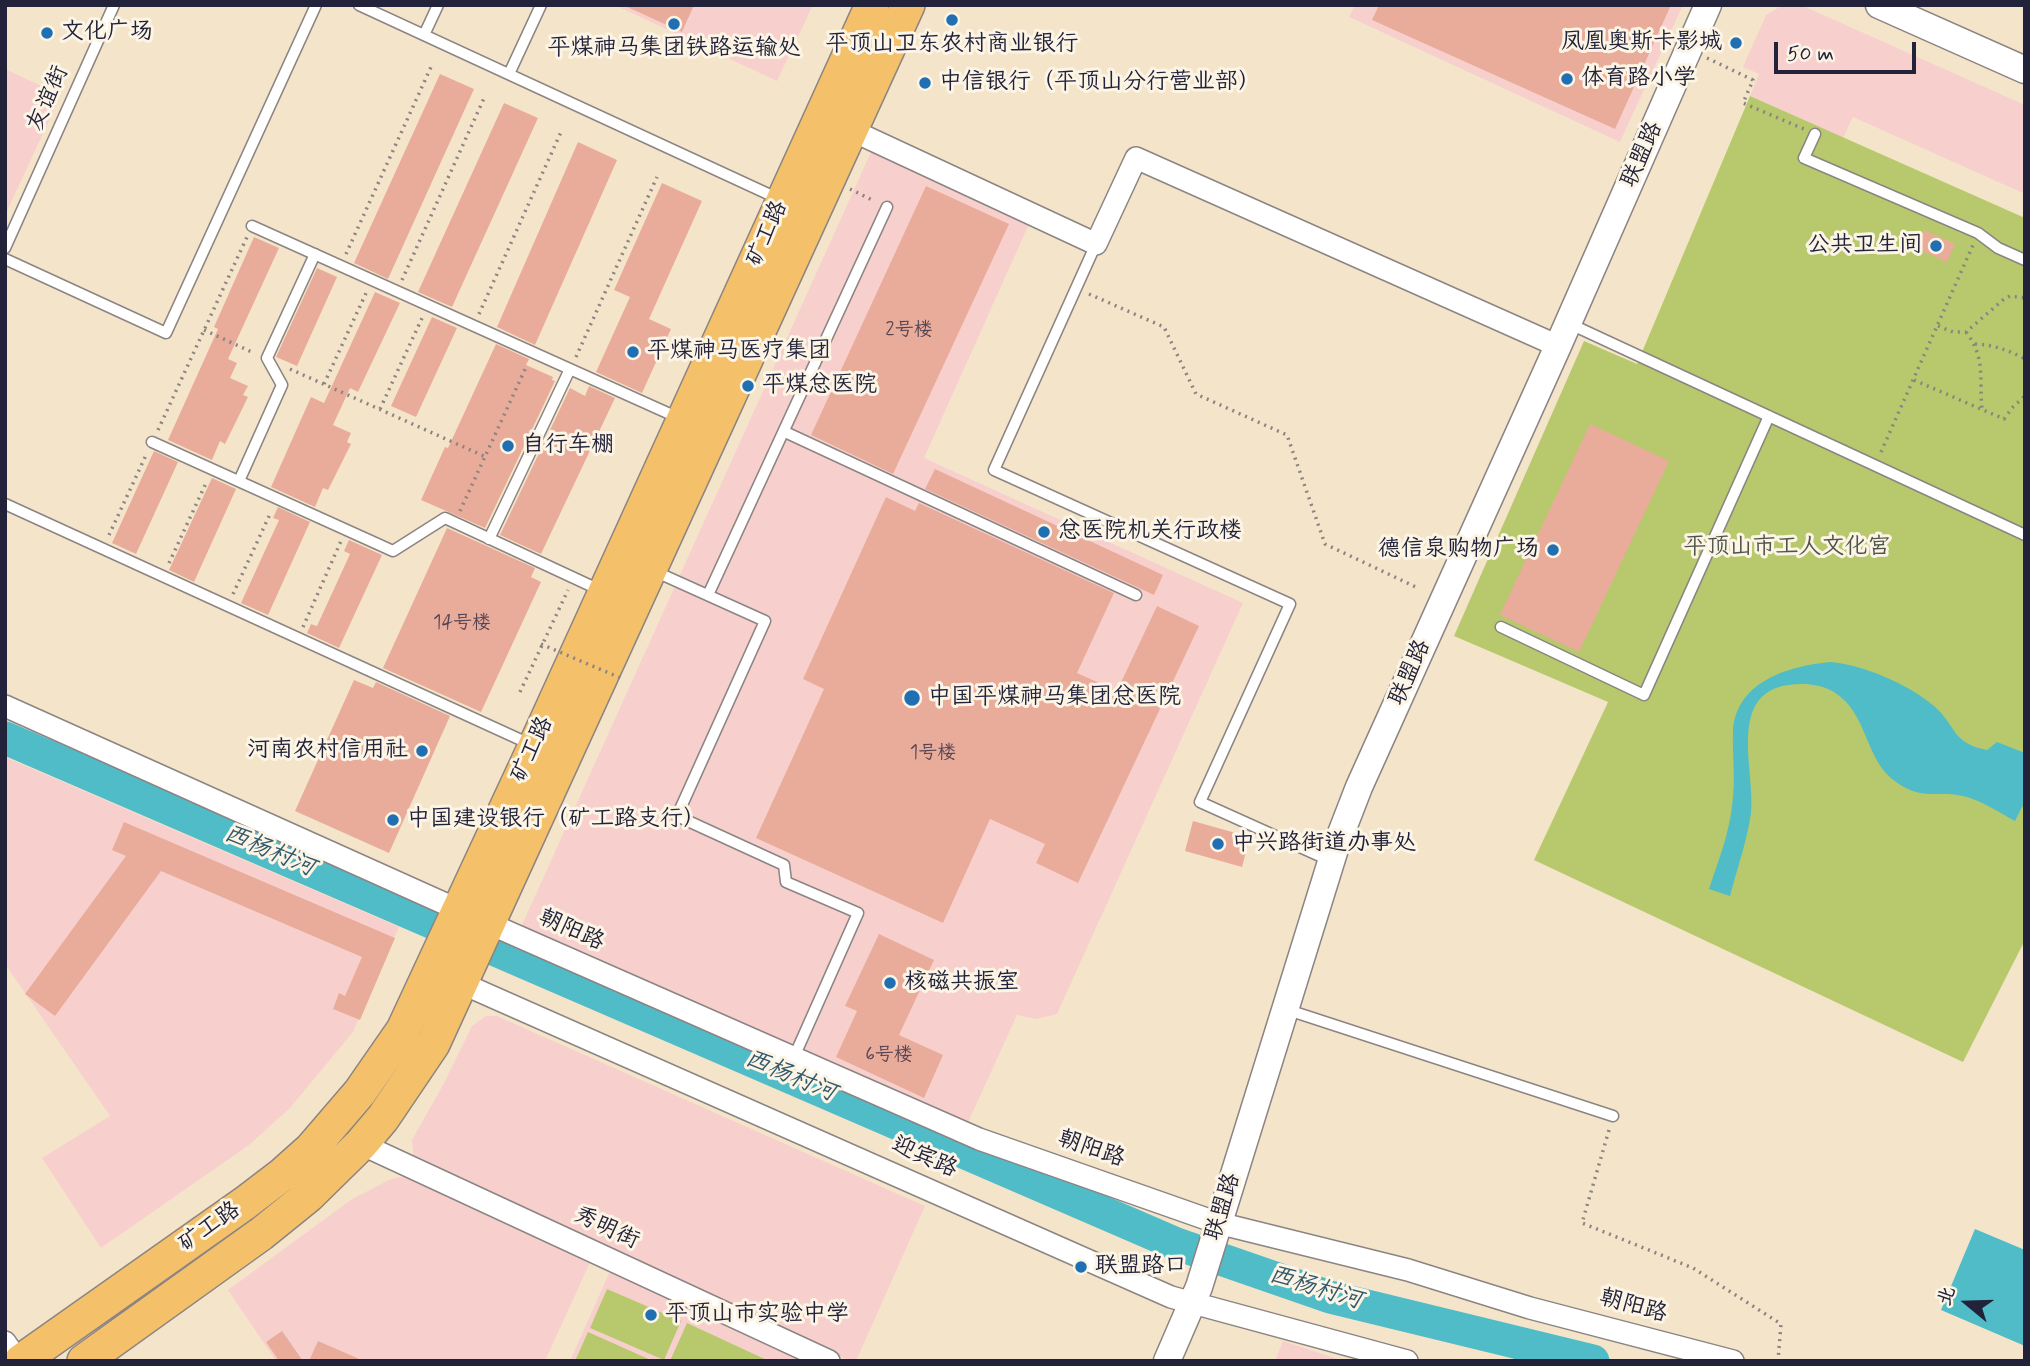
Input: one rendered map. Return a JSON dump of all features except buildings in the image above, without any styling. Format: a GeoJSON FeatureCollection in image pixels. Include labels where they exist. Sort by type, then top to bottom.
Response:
{"type":"FeatureCollection","features":[{"type":"Feature","properties":{"kind":"main road","name":"矿工路"},"geometry":{"type":"LineString","coordinates":[[84,1361],[261,1234],[308,1196],[361,1144],[383,1118],[433,1044],[652,569],[798,208],[872,5]]}},
{"type":"Feature","properties":{"kind":"main road","name":"矿工路"},"geometry":{"type":"LineString","coordinates":[[20,1361],[245,1203],[311,1149],[360,1092],[403,1030],[683,420],[798,208],[829,180],[908,5]]}},
{"type":"Feature","properties":{"kind":"street","name":"联盟路"},"geometry":{"type":"LineString","coordinates":[[1167,1361],[1196,1295],[1331,861],[1359,787],[1709,5]]}},
{"type":"Feature","properties":{"kind":"street"},"geometry":{"type":"LineString","coordinates":[[1879,5],[2025,70]]}},
{"type":"Feature","properties":{"kind":"street"},"geometry":{"type":"LineString","coordinates":[[851,130],[1096,244],[1136,158],[1563,334]]}},
{"type":"Feature","properties":{"kind":"street","name":"朝阳路"},"geometry":{"type":"LineString","coordinates":[[5,706],[489,924],[979,1139],[1217,1228],[1408,1270],[1530,1308],[1733,1361]]}},
{"type":"Feature","properties":{"kind":"street","name":"迎宾路"},"geometry":{"type":"LineString","coordinates":[[436,960],[1171,1297],[1196,1295],[1407,1361]]}},
{"type":"Feature","properties":{"kind":"street","name":"秀明街"},"geometry":{"type":"LineString","coordinates":[[361,1144],[829,1361]]}},
{"type":"Feature","properties":{"kind":"street"},"geometry":{"type":"LineString","coordinates":[[5,1342],[20,1361]]}},
{"type":"Feature","properties":{"kind":"lane","name":"友谊街"},"geometry":{"type":"LineString","coordinates":[[5,248],[114,5]]}},
{"type":"Feature","properties":{"kind":"lane"},"geometry":{"type":"LineString","coordinates":[[5,259],[166,333],[316,5]]}},
{"type":"Feature","properties":{"kind":"lane"},"geometry":{"type":"LineString","coordinates":[[359,5],[798,208]]}},
{"type":"Feature","properties":{"kind":"lane"},"geometry":{"type":"LineString","coordinates":[[424,35],[438,5]]}},
{"type":"Feature","properties":{"kind":"lane"},"geometry":{"type":"LineString","coordinates":[[509,74],[541,5]]}},
{"type":"Feature","properties":{"kind":"lane"},"geometry":{"type":"LineString","coordinates":[[1815,134],[1804,158],[1979,233],[1998,248],[2025,260]]}},
{"type":"Feature","properties":{"kind":"lane"},"geometry":{"type":"LineString","coordinates":[[708,595],[887,207]]}},
{"type":"Feature","properties":{"kind":"lane"},"geometry":{"type":"LineString","coordinates":[[252,226],[683,420]]}},
{"type":"Feature","properties":{"kind":"lane"},"geometry":{"type":"LineString","coordinates":[[1096,244],[994,470],[1290,604],[1200,802],[1331,861]]}},
{"type":"Feature","properties":{"kind":"lane"},"geometry":{"type":"LineString","coordinates":[[239,481],[282,385],[267,358],[315,254]]}},
{"type":"Feature","properties":{"kind":"lane"},"geometry":{"type":"LineString","coordinates":[[1563,334],[1769,416],[2025,535]]}},
{"type":"Feature","properties":{"kind":"lane"},"geometry":{"type":"LineString","coordinates":[[489,539],[570,369]]}},
{"type":"Feature","properties":{"kind":"lane"},"geometry":{"type":"LineString","coordinates":[[1501,627],[1644,695],[1769,416]]}},
{"type":"Feature","properties":{"kind":"lane"},"geometry":{"type":"LineString","coordinates":[[785,432],[1136,595]]}},
{"type":"Feature","properties":{"kind":"lane"},"geometry":{"type":"LineString","coordinates":[[152,442],[393,551],[445,518],[605,593]]}},
{"type":"Feature","properties":{"kind":"lane"},"geometry":{"type":"LineString","coordinates":[[5,504],[535,746]]}},
{"type":"Feature","properties":{"kind":"lane"},"geometry":{"type":"LineString","coordinates":[[652,569],[765,621],[677,816],[784,864],[786,881],[858,914],[794,1057]]}},
{"type":"Feature","properties":{"kind":"lane"},"geometry":{"type":"LineString","coordinates":[[1285,1009],[1614,1116]]}},
{"type":"Feature","properties":{"kind":"path"},"geometry":{"type":"LineString","coordinates":[[1689,50],[1753,80],[1743,103],[1815,134]]}},
{"type":"Feature","properties":{"kind":"path"},"geometry":{"type":"LineString","coordinates":[[341,266],[431,67]]}},
{"type":"Feature","properties":{"kind":"path"},"geometry":{"type":"LineString","coordinates":[[397,291],[485,96]]}},
{"type":"Feature","properties":{"kind":"path"},"geometry":{"type":"LineString","coordinates":[[474,326],[561,132]]}},
{"type":"Feature","properties":{"kind":"path"},"geometry":{"type":"LineString","coordinates":[[570,369],[657,177]]}},
{"type":"Feature","properties":{"kind":"path"},"geometry":{"type":"LineString","coordinates":[[829,180],[887,207]]}},
{"type":"Feature","properties":{"kind":"path"},"geometry":{"type":"LineString","coordinates":[[106,542],[252,226]]}},
{"type":"Feature","properties":{"kind":"path"},"geometry":{"type":"LineString","coordinates":[[1875,465],[1979,233]]}},
{"type":"Feature","properties":{"kind":"path"},"geometry":{"type":"LineString","coordinates":[[324,384],[372,280]]}},
{"type":"Feature","properties":{"kind":"path"},"geometry":{"type":"LineString","coordinates":[[1076,288],[1164,327],[1196,394],[1287,435],[1325,544],[1418,588]]}},
{"type":"Feature","properties":{"kind":"path"},"geometry":{"type":"LineString","coordinates":[[1938,326],[1953,332],[1966,332],[2004,299],[2010,296],[2025,298]]}},
{"type":"Feature","properties":{"kind":"path"},"geometry":{"type":"LineString","coordinates":[[380,409],[428,305]]}},
{"type":"Feature","properties":{"kind":"path"},"geometry":{"type":"LineString","coordinates":[[204,330],[486,457]]}},
{"type":"Feature","properties":{"kind":"path"},"geometry":{"type":"LineString","coordinates":[[1966,332],[1975,344],[1982,366],[1982,409]]}},
{"type":"Feature","properties":{"kind":"path"},"geometry":{"type":"LineString","coordinates":[[1975,344],[2005,349],[2025,359]]}},
{"type":"Feature","properties":{"kind":"path"},"geometry":{"type":"LineString","coordinates":[[455,523],[532,353]]}},
{"type":"Feature","properties":{"kind":"path"},"geometry":{"type":"LineString","coordinates":[[1914,380],[2004,419],[2025,397]]}},
{"type":"Feature","properties":{"kind":"path"},"geometry":{"type":"LineString","coordinates":[[166,570],[213,469]]}},
{"type":"Feature","properties":{"kind":"path"},"geometry":{"type":"LineString","coordinates":[[230,600],[277,498]]}},
{"type":"Feature","properties":{"kind":"path"},"geometry":{"type":"LineString","coordinates":[[301,631],[346,530]]}},
{"type":"Feature","properties":{"kind":"path"},"geometry":{"type":"LineString","coordinates":[[520,692],[565,595]]}},
{"type":"Feature","properties":{"kind":"path"},"geometry":{"type":"LineString","coordinates":[[541,644],[623,679]]}},
{"type":"Feature","properties":{"kind":"path"},"geometry":{"type":"LineString","coordinates":[[1614,1116],[1581,1223],[1693,1268],[1781,1324],[1778,1361]]}},
{"type":"Feature","properties":{"kind":"shaded area"},"geometry":{"type":"Polygon","coordinates":[[[622,5],[813,5],[777,81],[621,8],[622,5]]]}},
{"type":"Feature","properties":{"kind":"shaded area","name":"体育路小学"},"geometry":{"type":"Polygon","coordinates":[[[1355,5],[1683,5],[1620,142],[1349,17],[1355,5]]]}},
{"type":"Feature","properties":{"kind":"shaded area"},"geometry":{"type":"Polygon","coordinates":[[[1783,5],[1801,5],[2025,105],[2025,194],[1853,117],[1843,138],[1750,96],[1759,74],[1743,67],[1766,15],[1783,5]]]}},
{"type":"Feature","properties":{"kind":"shaded area"},"geometry":{"type":"Polygon","coordinates":[[[5,69],[61,95],[5,215],[5,69]]]}},
{"type":"Feature","properties":{"kind":"shaded area","name":"中国平煤神马集团总医院"},"geometry":{"type":"Polygon","coordinates":[[[871,152],[1029,224],[924,458],[1243,603],[1057,1014],[1036,1019],[1017,1015],[965,1129],[521,927],[871,152]]]}},
{"type":"Feature","properties":{"kind":"shaded area"},"geometry":{"type":"Polygon","coordinates":[[[5,757],[399,927],[353,1032],[290,1108],[249,1145],[101,1248],[42,1158],[110,1116],[5,964],[5,757]]]}},
{"type":"Feature","properties":{"kind":"shaded area"},"geometry":{"type":"Polygon","coordinates":[[[486,1016],[497,1016],[925,1206],[856,1361],[850,1361],[431,1172],[414,1161],[412,1140],[472,1026],[486,1016]]]}},
{"type":"Feature","properties":{"kind":"shaded area"},"geometry":{"type":"Polygon","coordinates":[[[405,1176],[591,1260],[545,1361],[276,1361],[228,1290],[352,1199],[391,1179],[405,1176]]]}},
{"type":"Feature","properties":{"kind":"shaded area","name":"平顶山市实验中学"},"geometry":{"type":"Polygon","coordinates":[[[611,1269],[814,1361],[570,1361],[611,1269]]]}},
{"type":"Feature","properties":{"kind":"shaded area"},"geometry":{"type":"Polygon","coordinates":[[[1283,1341],[1344,1361],[1275,1361],[1283,1341]]]}},
{"type":"Feature","properties":{"kind":"green space","name":"平顶山市工人文化宫"},"geometry":{"type":"Polygon","coordinates":[[[1750,96],[2025,218],[2025,940],[1963,1062],[1534,860],[1608,702],[1454,636],[1584,341],[1637,364],[1750,96]]]}},
{"type":"Feature","properties":{"kind":"green space"},"geometry":{"type":"Polygon","coordinates":[[[607,1289],[681,1321],[664,1360],[590,1328],[607,1289]]]}},
{"type":"Feature","properties":{"kind":"green space"},"geometry":{"type":"Polygon","coordinates":[[[687,1323],[769,1361],[670,1361],[687,1323]]]}},
{"type":"Feature","properties":{"kind":"green space"},"geometry":{"type":"Polygon","coordinates":[[[588,1332],[653,1361],[575,1361],[588,1332]]]}},
{"type":"Feature","properties":{"kind":"water"},"geometry":{"type":"Polygon","coordinates":[[[1830,662],[1871,671],[1912,690],[1941,713],[1960,738],[1975,747],[1987,750],[1997,742],[2025,753],[2025,801],[2015,821],[1967,797],[1915,792],[1906,788],[1886,773],[1878,762],[1861,724],[1845,701],[1823,687],[1788,685],[1769,691],[1757,703],[1750,719],[1748,737],[1751,813],[1747,834],[1730,896],[1709,889],[1731,816],[1734,787],[1733,730],[1744,699],[1755,688],[1782,672],[1830,662]]]}},
{"type":"Feature","properties":{"kind":"water"},"geometry":{"type":"Polygon","coordinates":[[[1975,1229],[2025,1250],[2025,1346],[1941,1310],[1975,1229]]]}},
{"type":"Feature","properties":{"kind":"waterway","name":"西杨村河"},"geometry":{"type":"LineString","coordinates":[[5,738],[1174,1243],[1330,1297],[1593,1361]]}},
{"type":"Feature","properties":{"kind":"place","name":"平顶山卫东农村商业银行"},"geometry":{"type":"Point","coordinates":[952,20]}},
{"type":"Feature","properties":{"kind":"place","name":"平煤神马集团铁路运输处"},"geometry":{"type":"Point","coordinates":[674,24]}},
{"type":"Feature","properties":{"kind":"place","name":"文化广场"},"geometry":{"type":"Point","coordinates":[47,33]}},
{"type":"Feature","properties":{"kind":"place","name":"凤凰奥斯卡影城"},"geometry":{"type":"Point","coordinates":[1736,43]}},
{"type":"Feature","properties":{"kind":"place","name":"体育路小学"},"geometry":{"type":"Point","coordinates":[1567,79]}},
{"type":"Feature","properties":{"kind":"place","name":"中信银行（平顶山分行营业部）"},"geometry":{"type":"Point","coordinates":[925,83]}},
{"type":"Feature","properties":{"kind":"place","name":"公共卫生间"},"geometry":{"type":"Point","coordinates":[1936,246]}},
{"type":"Feature","properties":{"kind":"place","name":"平煤神马医疗集团"},"geometry":{"type":"Point","coordinates":[633,352]}},
{"type":"Feature","properties":{"kind":"place","name":"平煤总医院"},"geometry":{"type":"Point","coordinates":[748,386]}},
{"type":"Feature","properties":{"kind":"place","name":"自行车棚"},"geometry":{"type":"Point","coordinates":[508,446]}},
{"type":"Feature","properties":{"kind":"place","name":"总医院机关行政楼"},"geometry":{"type":"Point","coordinates":[1044,532]}},
{"type":"Feature","properties":{"kind":"place","name":"德信泉购物广场"},"geometry":{"type":"Point","coordinates":[1553,550]}},
{"type":"Feature","properties":{"kind":"place","name":"中国平煤神马集团总医院"},"geometry":{"type":"Point","coordinates":[912,698]}},
{"type":"Feature","properties":{"kind":"place","name":"河南农村信用社"},"geometry":{"type":"Point","coordinates":[422,751]}},
{"type":"Feature","properties":{"kind":"place","name":"中国建设银行（矿工路支行）"},"geometry":{"type":"Point","coordinates":[393,820]}},
{"type":"Feature","properties":{"kind":"place","name":"中兴路街道办事处"},"geometry":{"type":"Point","coordinates":[1218,844]}},
{"type":"Feature","properties":{"kind":"place","name":"核磁共振室"},"geometry":{"type":"Point","coordinates":[890,983]}},
{"type":"Feature","properties":{"kind":"place","name":"联盟路口"},"geometry":{"type":"Point","coordinates":[1081,1267]}},
{"type":"Feature","properties":{"kind":"place","name":"平顶山市实验中学"},"geometry":{"type":"Point","coordinates":[651,1315]}}]}
